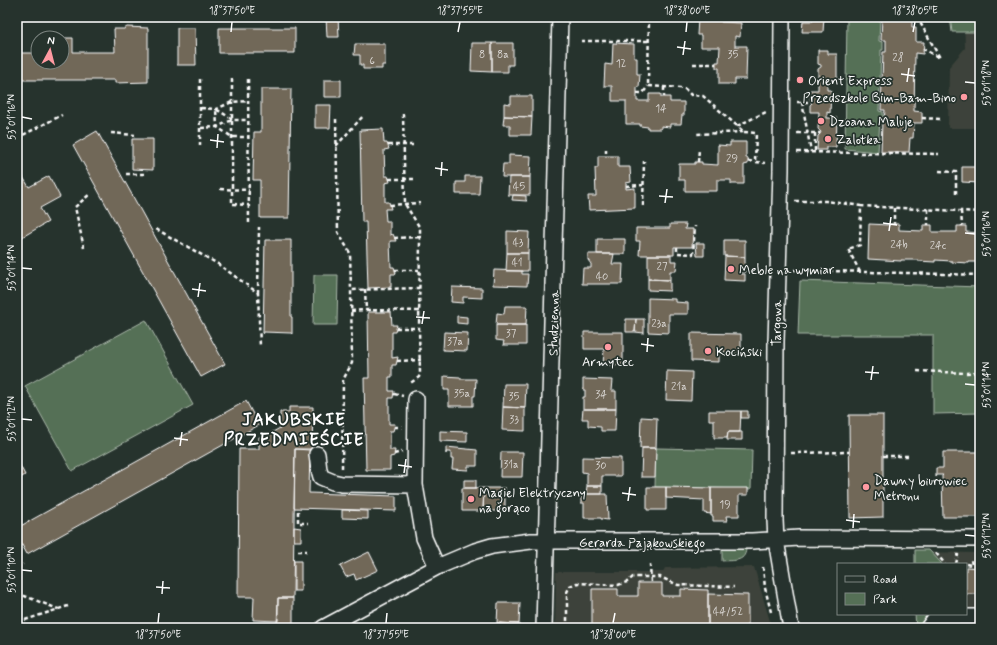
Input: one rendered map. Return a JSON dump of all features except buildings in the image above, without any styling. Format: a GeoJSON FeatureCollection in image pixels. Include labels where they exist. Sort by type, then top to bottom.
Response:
{"type":"FeatureCollection","features":[{"type":"Feature","properties":{"kind":"street","name":"Studzienna"},"geometry":{"type":"LineString","coordinates":[[544,628],[560,17]]}},
{"type":"Feature","properties":{"kind":"street","name":"Targowa"},"geometry":{"type":"LineString","coordinates":[[782,17],[781,170],[777,270],[776,540],[791,628]]}},
{"type":"Feature","properties":{"kind":"street"},"geometry":{"type":"LineString","coordinates":[[409,402],[415,485],[424,538],[436,567]]}},
{"type":"Feature","properties":{"kind":"street"},"geometry":{"type":"LineString","coordinates":[[317,454],[321,477],[333,482],[342,484],[415,485]]}},
{"type":"Feature","properties":{"kind":"street","name":"Gerarda Pająkowskiego"},"geometry":{"type":"LineString","coordinates":[[323,628],[436,567],[475,551],[492,546],[531,541],[752,542],[799,538],[980,539]]}},
{"type":"Feature","properties":{"kind":"street"},"geometry":{"type":"LineString","coordinates":[[928,628],[934,620],[942,617],[980,617]]}},
{"type":"Feature","properties":{"kind":"path"},"geometry":{"type":"LineString","coordinates":[[637,93],[643,92],[648,86],[649,17]]}},
{"type":"Feature","properties":{"kind":"path"},"geometry":{"type":"LineString","coordinates":[[917,17],[940,58],[923,49]]}},
{"type":"Feature","properties":{"kind":"path"},"geometry":{"type":"LineString","coordinates":[[581,41],[649,41]]}},
{"type":"Feature","properties":{"kind":"path"},"geometry":{"type":"LineString","coordinates":[[693,64],[716,64]]}},
{"type":"Feature","properties":{"kind":"path"},"geometry":{"type":"LineString","coordinates":[[232,79],[232,204],[249,205]]}},
{"type":"Feature","properties":{"kind":"path"},"geometry":{"type":"LineString","coordinates":[[248,79],[249,226]]}},
{"type":"Feature","properties":{"kind":"path"},"geometry":{"type":"LineString","coordinates":[[200,80],[200,146]]}},
{"type":"Feature","properties":{"kind":"path"},"geometry":{"type":"LineString","coordinates":[[648,86],[680,88],[685,89],[691,95],[703,96],[744,132]]}},
{"type":"Feature","properties":{"kind":"path"},"geometry":{"type":"LineString","coordinates":[[664,87],[664,96]]}},
{"type":"Feature","properties":{"kind":"path"},"geometry":{"type":"LineString","coordinates":[[834,96],[841,96]]}},
{"type":"Feature","properties":{"kind":"path"},"geometry":{"type":"LineString","coordinates":[[201,108],[216,109],[232,102],[248,101]]}},
{"type":"Feature","properties":{"kind":"path"},"geometry":{"type":"LineString","coordinates":[[797,102],[812,102]]}},
{"type":"Feature","properties":{"kind":"path"},"geometry":{"type":"LineString","coordinates":[[802,102],[811,152]]}},
{"type":"Feature","properties":{"kind":"path"},"geometry":{"type":"LineString","coordinates":[[216,109],[232,120]]}},
{"type":"Feature","properties":{"kind":"path"},"geometry":{"type":"LineString","coordinates":[[216,109],[217,127]]}},
{"type":"Feature","properties":{"kind":"path"},"geometry":{"type":"LineString","coordinates":[[737,126],[766,112]]}},
{"type":"Feature","properties":{"kind":"path"},"geometry":{"type":"LineString","coordinates":[[403,114],[404,204],[420,228],[418,328],[421,360],[419,377],[407,387]]}},
{"type":"Feature","properties":{"kind":"path"},"geometry":{"type":"LineString","coordinates":[[17,138],[62,115]]}},
{"type":"Feature","properties":{"kind":"path"},"geometry":{"type":"LineString","coordinates":[[336,146],[364,115]]}},
{"type":"Feature","properties":{"kind":"path"},"geometry":{"type":"LineString","coordinates":[[922,118],[940,120]]}},
{"type":"Feature","properties":{"kind":"path"},"geometry":{"type":"LineString","coordinates":[[336,119],[338,232],[350,253],[351,290],[352,363],[343,380],[342,484]]}},
{"type":"Feature","properties":{"kind":"path"},"geometry":{"type":"LineString","coordinates":[[200,128],[217,127],[232,120],[248,120]]}},
{"type":"Feature","properties":{"kind":"path"},"geometry":{"type":"LineString","coordinates":[[217,127],[232,138],[248,137]]}},
{"type":"Feature","properties":{"kind":"path"},"geometry":{"type":"LineString","coordinates":[[697,134],[744,132],[756,133],[755,162]]}},
{"type":"Feature","properties":{"kind":"path"},"geometry":{"type":"LineString","coordinates":[[111,133],[135,135]]}},
{"type":"Feature","properties":{"kind":"path"},"geometry":{"type":"LineString","coordinates":[[796,133],[820,133]]}},
{"type":"Feature","properties":{"kind":"path"},"geometry":{"type":"LineString","coordinates":[[815,133],[815,152]]}},
{"type":"Feature","properties":{"kind":"path"},"geometry":{"type":"LineString","coordinates":[[388,145],[415,145]]}},
{"type":"Feature","properties":{"kind":"path"},"geometry":{"type":"LineString","coordinates":[[606,149],[606,156]]}},
{"type":"Feature","properties":{"kind":"path"},"geometry":{"type":"LineString","coordinates":[[698,162],[699,149]]}},
{"type":"Feature","properties":{"kind":"path"},"geometry":{"type":"LineString","coordinates":[[796,152],[939,154]]}},
{"type":"Feature","properties":{"kind":"path"},"geometry":{"type":"LineString","coordinates":[[643,206],[644,161]]}},
{"type":"Feature","properties":{"kind":"path"},"geometry":{"type":"LineString","coordinates":[[748,161],[765,163]]}},
{"type":"Feature","properties":{"kind":"path"},"geometry":{"type":"LineString","coordinates":[[939,172],[956,172],[956,194]]}},
{"type":"Feature","properties":{"kind":"path"},"geometry":{"type":"LineString","coordinates":[[126,174],[144,174]]}},
{"type":"Feature","properties":{"kind":"path"},"geometry":{"type":"LineString","coordinates":[[389,179],[415,179]]}},
{"type":"Feature","properties":{"kind":"path"},"geometry":{"type":"LineString","coordinates":[[626,186],[643,185]]}},
{"type":"Feature","properties":{"kind":"path"},"geometry":{"type":"LineString","coordinates":[[220,189],[249,190]]}},
{"type":"Feature","properties":{"kind":"path"},"geometry":{"type":"LineString","coordinates":[[84,248],[75,207],[90,194]]}},
{"type":"Feature","properties":{"kind":"path"},"geometry":{"type":"LineString","coordinates":[[795,201],[826,201],[861,206],[980,212]]}},
{"type":"Feature","properties":{"kind":"path"},"geometry":{"type":"LineString","coordinates":[[390,205],[420,203]]}},
{"type":"Feature","properties":{"kind":"path"},"geometry":{"type":"LineString","coordinates":[[860,272],[848,249],[860,245],[861,206]]}},
{"type":"Feature","properties":{"kind":"path"},"geometry":{"type":"LineString","coordinates":[[894,208],[894,224]]}},
{"type":"Feature","properties":{"kind":"path"},"geometry":{"type":"LineString","coordinates":[[928,209],[928,225]]}},
{"type":"Feature","properties":{"kind":"path"},"geometry":{"type":"LineString","coordinates":[[961,211],[962,226]]}},
{"type":"Feature","properties":{"kind":"path"},"geometry":{"type":"LineString","coordinates":[[677,247],[677,253],[693,254],[695,226]]}},
{"type":"Feature","properties":{"kind":"path"},"geometry":{"type":"LineString","coordinates":[[259,227],[258,293],[260,347]]}},
{"type":"Feature","properties":{"kind":"path"},"geometry":{"type":"LineString","coordinates":[[156,229],[218,264],[258,293]]}},
{"type":"Feature","properties":{"kind":"path"},"geometry":{"type":"LineString","coordinates":[[394,238],[420,237]]}},
{"type":"Feature","properties":{"kind":"path"},"geometry":{"type":"LineString","coordinates":[[395,270],[419,270]]}},
{"type":"Feature","properties":{"kind":"path"},"geometry":{"type":"LineString","coordinates":[[777,270],[980,276]]}},
{"type":"Feature","properties":{"kind":"path"},"geometry":{"type":"LineString","coordinates":[[351,290],[420,288]]}},
{"type":"Feature","properties":{"kind":"path"},"geometry":{"type":"LineString","coordinates":[[365,289],[366,310]]}},
{"type":"Feature","properties":{"kind":"path"},"geometry":{"type":"LineString","coordinates":[[351,311],[419,311]]}},
{"type":"Feature","properties":{"kind":"path"},"geometry":{"type":"LineString","coordinates":[[396,328],[418,328]]}},
{"type":"Feature","properties":{"kind":"path"},"geometry":{"type":"LineString","coordinates":[[397,361],[421,360]]}},
{"type":"Feature","properties":{"kind":"path"},"geometry":{"type":"LineString","coordinates":[[917,371],[966,374],[980,372]]}},
{"type":"Feature","properties":{"kind":"path"},"geometry":{"type":"LineString","coordinates":[[403,392],[409,402]]}},
{"type":"Feature","properties":{"kind":"path"},"geometry":{"type":"LineString","coordinates":[[402,419],[402,433]]}},
{"type":"Feature","properties":{"kind":"path"},"geometry":{"type":"LineString","coordinates":[[402,446],[402,458]]}},
{"type":"Feature","properties":{"kind":"path"},"geometry":{"type":"LineString","coordinates":[[791,452],[849,452]]}},
{"type":"Feature","properties":{"kind":"path"},"geometry":{"type":"LineString","coordinates":[[883,456],[912,456]]}},
{"type":"Feature","properties":{"kind":"path"},"geometry":{"type":"LineString","coordinates":[[298,511],[298,523],[308,523]]}},
{"type":"Feature","properties":{"kind":"path"},"geometry":{"type":"LineString","coordinates":[[298,551],[307,551]]}},
{"type":"Feature","properties":{"kind":"path"},"geometry":{"type":"LineString","coordinates":[[944,555],[938,556],[944,563]]}},
{"type":"Feature","properties":{"kind":"path"},"geometry":{"type":"LineString","coordinates":[[951,555],[964,555]]}},
{"type":"Feature","properties":{"kind":"path"},"geometry":{"type":"LineString","coordinates":[[957,563],[958,555]]}},
{"type":"Feature","properties":{"kind":"path"},"geometry":{"type":"LineString","coordinates":[[971,555],[978,555],[978,568]]}},
{"type":"Feature","properties":{"kind":"path"},"geometry":{"type":"LineString","coordinates":[[967,564],[972,565],[972,560],[979,560]]}},
{"type":"Feature","properties":{"kind":"path"},"geometry":{"type":"LineString","coordinates":[[17,568],[23,564]]}},
{"type":"Feature","properties":{"kind":"path"},"geometry":{"type":"LineString","coordinates":[[650,564],[651,583]]}},
{"type":"Feature","properties":{"kind":"path"},"geometry":{"type":"LineString","coordinates":[[763,567],[765,588],[772,615]]}},
{"type":"Feature","properties":{"kind":"path"},"geometry":{"type":"LineString","coordinates":[[567,628],[567,592],[570,586],[577,583],[618,585],[633,577],[651,577],[665,579],[678,585],[734,587]]}},
{"type":"Feature","properties":{"kind":"path"},"geometry":{"type":"LineString","coordinates":[[17,593],[58,610]]}},
{"type":"Feature","properties":{"kind":"path"},"geometry":{"type":"LineString","coordinates":[[25,620],[68,606]]}},
{"type":"Feature","properties":{"kind":"shaded area","name":"Przedszkole Bim-Bam-Bino"},"geometry":{"type":"Polygon","coordinates":[[[964,17],[980,17],[980,128],[948,128],[949,67],[965,48],[964,17]]]}},
{"type":"Feature","properties":{"kind":"shaded area"},"geometry":{"type":"Polygon","coordinates":[[[915,552],[980,553],[980,609],[967,608],[967,563],[915,563],[915,552]]]}},
{"type":"Feature","properties":{"kind":"shaded area"},"geometry":{"type":"Polygon","coordinates":[[[754,567],[772,628],[555,628],[556,572],[663,572],[665,568],[754,567]]]}},
{"type":"Feature","properties":{"kind":"green space"},"geometry":{"type":"Polygon","coordinates":[[[847,17],[880,17],[879,41],[883,42],[883,50],[881,50],[879,111],[883,112],[883,119],[880,119],[878,152],[845,149],[847,17]]]}},
{"type":"Feature","properties":{"kind":"green space"},"geometry":{"type":"Polygon","coordinates":[[[950,17],[980,17],[980,32],[952,32],[950,17]]]}},
{"type":"Feature","properties":{"kind":"green space"},"geometry":{"type":"Polygon","coordinates":[[[314,275],[338,275],[337,325],[313,325],[314,275]]]}},
{"type":"Feature","properties":{"kind":"green space"},"geometry":{"type":"Polygon","coordinates":[[[800,281],[980,287],[980,413],[933,414],[933,335],[798,335],[800,281]]]}},
{"type":"Feature","properties":{"kind":"green space"},"geometry":{"type":"Polygon","coordinates":[[[146,320],[193,405],[72,471],[25,386],[146,320]]]}},
{"type":"Feature","properties":{"kind":"green space"},"geometry":{"type":"Polygon","coordinates":[[[656,448],[752,450],[751,489],[655,487],[656,448]]]}},
{"type":"Feature","properties":{"kind":"green space"},"geometry":{"type":"Polygon","coordinates":[[[722,548],[746,549],[741,559],[722,561],[722,548]]]}},
{"type":"Feature","properties":{"kind":"green space"},"geometry":{"type":"Polygon","coordinates":[[[915,550],[929,550],[941,563],[915,563],[915,550]]]}},
{"type":"Feature","properties":{"kind":"green space"},"geometry":{"type":"Polygon","coordinates":[[[915,615],[930,615],[922,628],[916,628],[915,615]]]}},
{"type":"Feature","properties":{"kind":"place","name":"Orient Express"},"geometry":{"type":"Point","coordinates":[800,80]}},
{"type":"Feature","properties":{"kind":"place","name":"Przedszkole Bim-Bam-Bino"},"geometry":{"type":"Point","coordinates":[964,97]}},
{"type":"Feature","properties":{"kind":"place","name":"Dzoana Maluje"},"geometry":{"type":"Point","coordinates":[821,121]}},
{"type":"Feature","properties":{"kind":"place","name":"Zalotka"},"geometry":{"type":"Point","coordinates":[828,139]}},
{"type":"Feature","properties":{"kind":"place","name":"Meble na wymiar"},"geometry":{"type":"Point","coordinates":[731,269]}},
{"type":"Feature","properties":{"kind":"place","name":"Armytec"},"geometry":{"type":"Point","coordinates":[608,347]}},
{"type":"Feature","properties":{"kind":"place","name":"Kociński"},"geometry":{"type":"Point","coordinates":[708,351]}},
{"type":"Feature","properties":{"kind":"place","name":"Dawny biurowiec Metronu"},"geometry":{"type":"Point","coordinates":[866,487]}},
{"type":"Feature","properties":{"kind":"place","name":"Magiel Elektryczny na gorąco"},"geometry":{"type":"Point","coordinates":[471,499]}},
{"type":"Feature","properties":{"kind":"district","name":"JAKUBSKIE PRZEDMIEŚCIE"},"geometry":{"type":"Point","coordinates":[294,429]}}]}
